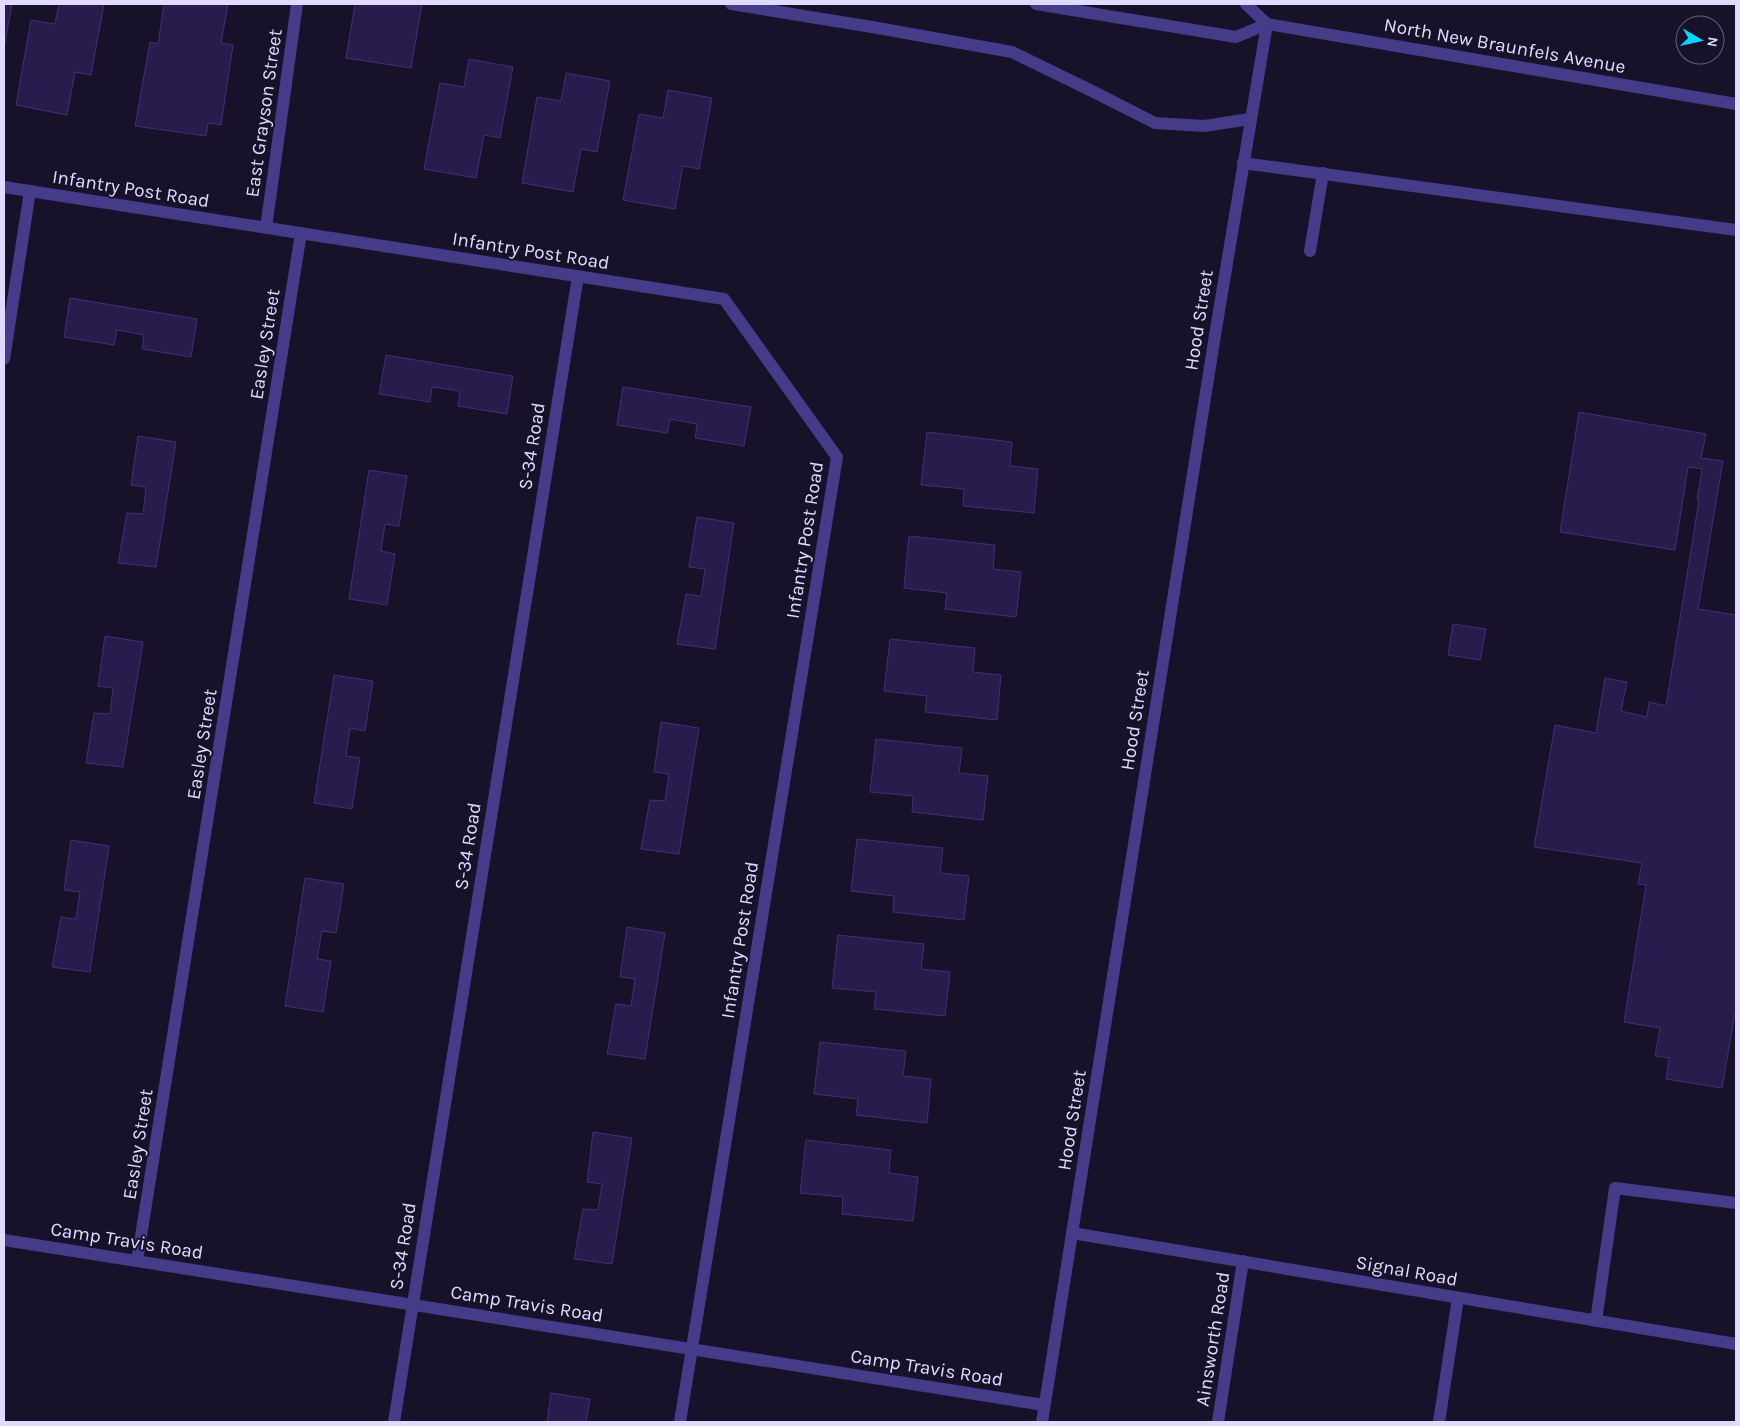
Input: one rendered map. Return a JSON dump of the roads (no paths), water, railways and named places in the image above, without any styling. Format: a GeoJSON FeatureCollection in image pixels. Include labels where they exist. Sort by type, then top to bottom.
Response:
{"type":"FeatureCollection","features":[{"type":"Feature","properties":{"kind":"street","name":"East Grayson Street"},"geometry":{"type":"LineString","coordinates":[[266,228],[296,4]]}},
{"type":"Feature","properties":{"kind":"street"},"geometry":{"type":"LineString","coordinates":[[731,4],[1012,52],[1155,123],[1204,126],[1250,119]]}},
{"type":"Feature","properties":{"kind":"street"},"geometry":{"type":"LineString","coordinates":[[1036,4],[1236,37],[1267,24],[1246,4]]}},
{"type":"Feature","properties":{"kind":"street","name":"Hood Street"},"geometry":{"type":"LineString","coordinates":[[1042,1422],[1243,162],[1267,24]]}},
{"type":"Feature","properties":{"kind":"street","name":"North New Braunfels Avenue"},"geometry":{"type":"LineString","coordinates":[[1267,24],[1736,104]]}},
{"type":"Feature","properties":{"kind":"street"},"geometry":{"type":"LineString","coordinates":[[1243,162],[1736,230]]}},
{"type":"Feature","properties":{"kind":"street"},"geometry":{"type":"LineString","coordinates":[[1310,252],[1323,173]]}},
{"type":"Feature","properties":{"kind":"street","name":"Infantry Post Road"},"geometry":{"type":"LineString","coordinates":[[4,187],[724,299],[837,457],[680,1422]]}},
{"type":"Feature","properties":{"kind":"street"},"geometry":{"type":"LineString","coordinates":[[4,359],[30,191]]}},
{"type":"Feature","properties":{"kind":"street","name":"Easley Street"},"geometry":{"type":"LineString","coordinates":[[137,1261],[301,233]]}},
{"type":"Feature","properties":{"kind":"street","name":"S-34 Road"},"geometry":{"type":"LineString","coordinates":[[394,1422],[578,276]]}},
{"type":"Feature","properties":{"kind":"street"},"geometry":{"type":"LineString","coordinates":[[1596,1320],[1616,1188],[1736,1203]]}},
{"type":"Feature","properties":{"kind":"street","name":"Signal Road"},"geometry":{"type":"LineString","coordinates":[[1072,1233],[1736,1344]]}},
{"type":"Feature","properties":{"kind":"street","name":"Camp Travis Road"},"geometry":{"type":"LineString","coordinates":[[4,1240],[1044,1405]]}},
{"type":"Feature","properties":{"kind":"street","name":"Ainsworth Road"},"geometry":{"type":"LineString","coordinates":[[1218,1422],[1243,1261]]}},
{"type":"Feature","properties":{"kind":"street"},"geometry":{"type":"LineString","coordinates":[[1439,1422],[1458,1298]]}}]}
